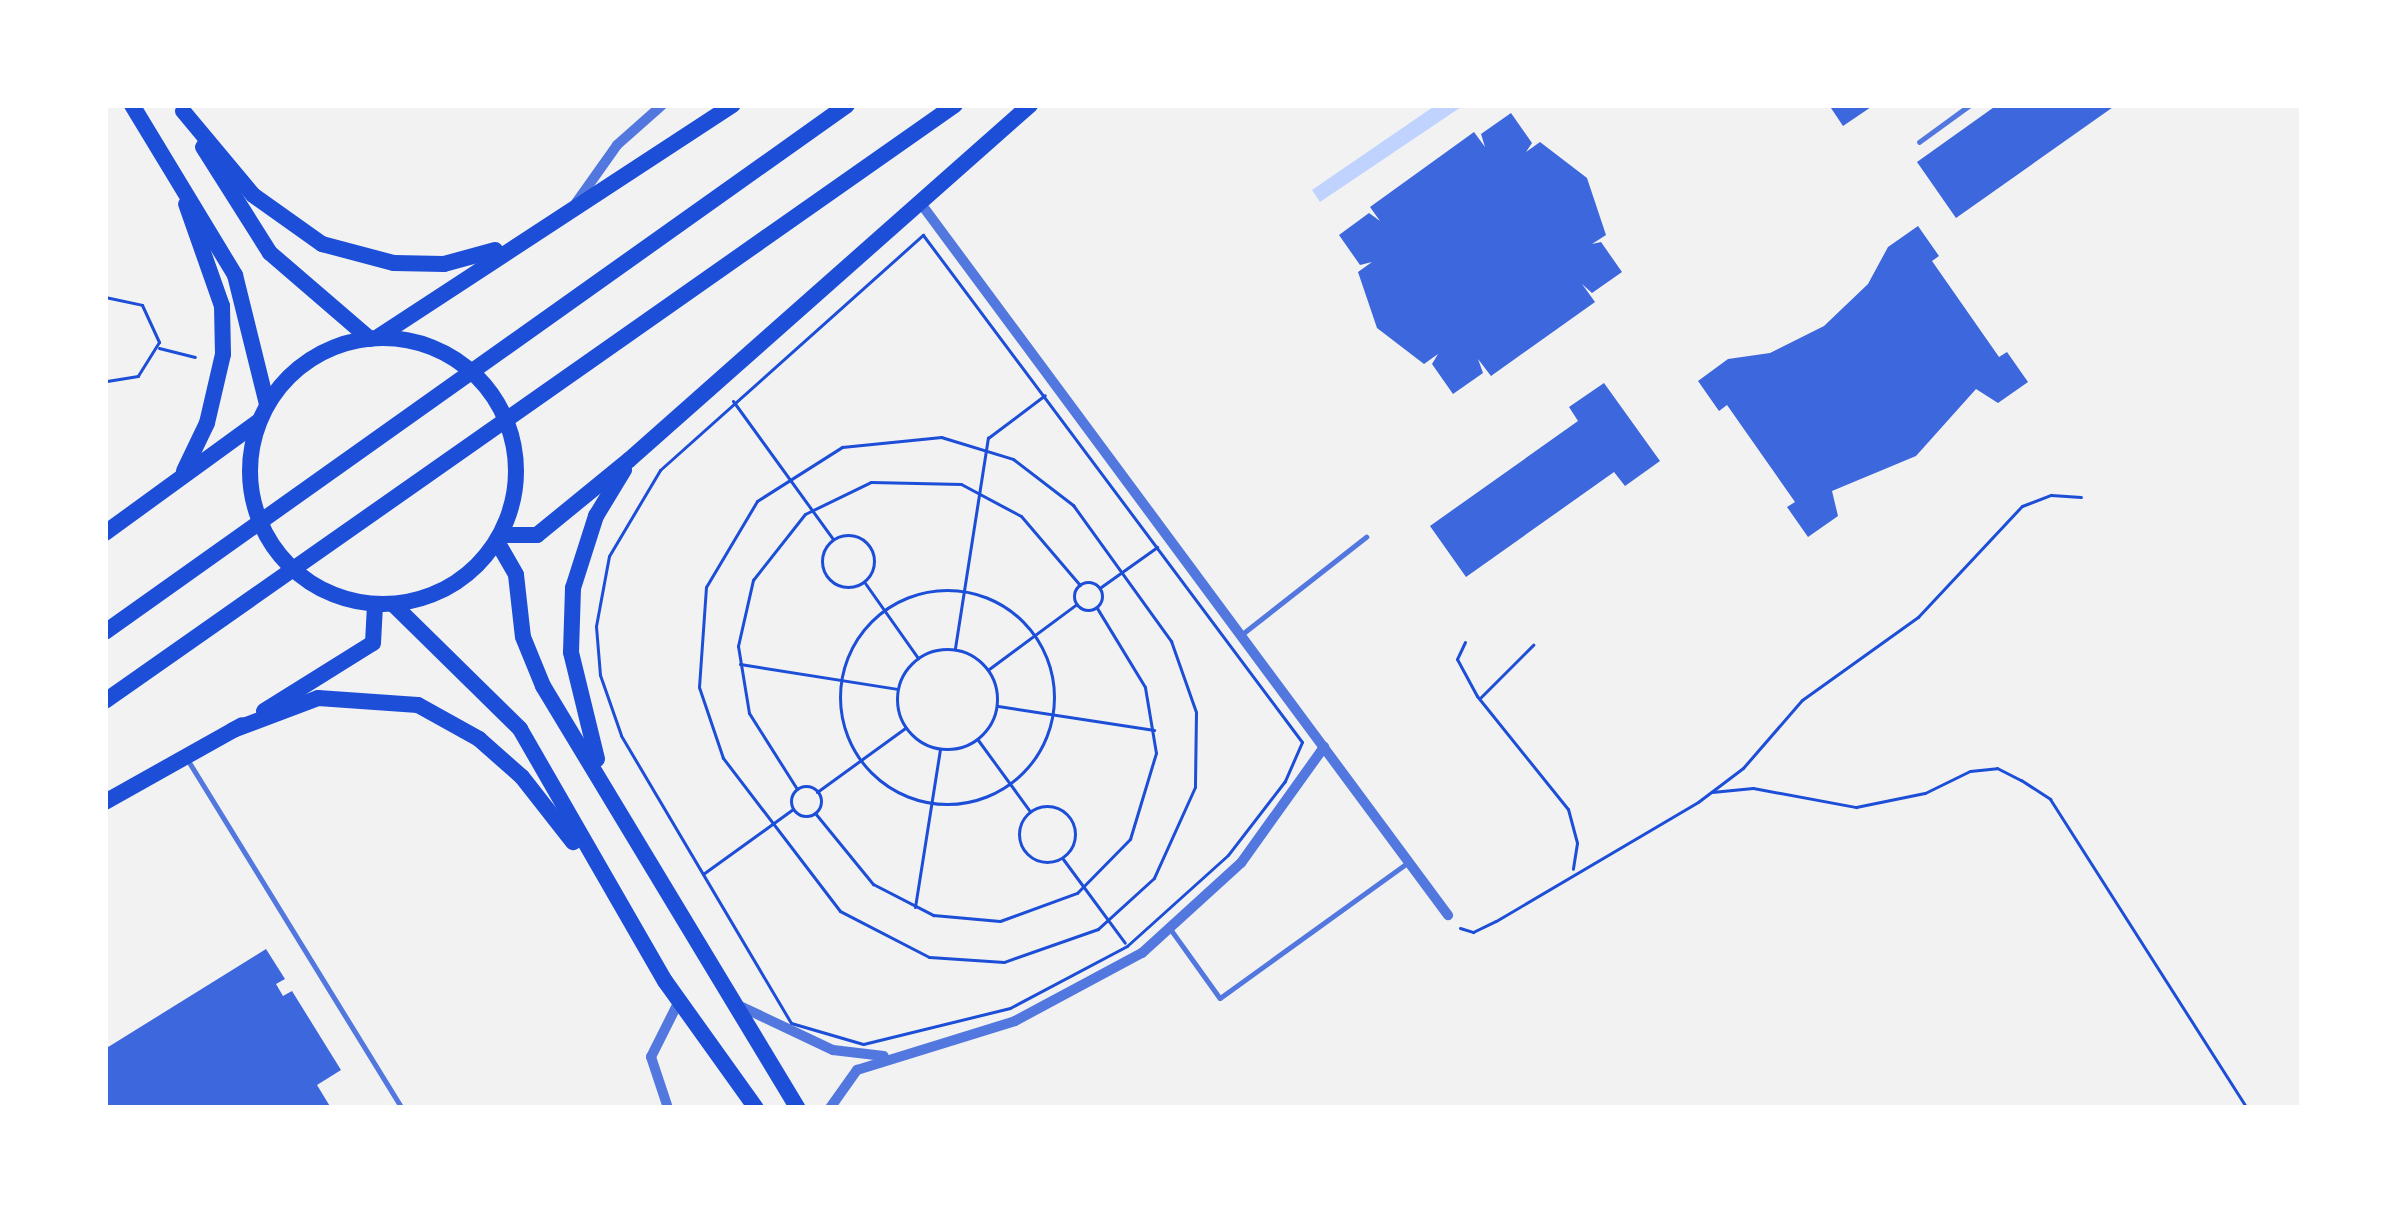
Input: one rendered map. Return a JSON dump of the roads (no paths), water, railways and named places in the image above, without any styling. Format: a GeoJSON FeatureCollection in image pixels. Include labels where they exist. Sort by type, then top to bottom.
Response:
{"type":"FeatureCollection","features":[{"type":"Feature","properties":{"kind":"main road"},"geometry":{"type":"LineString","coordinates":[[131,105],[235,274],[263,412],[250,483],[270,542],[315,586],[384,604],[520,729],[606,885],[679,1001],[756,1108]]}},
{"type":"Feature","properties":{"kind":"main road"},"geometry":{"type":"LineString","coordinates":[[105,533],[263,412],[322,352],[373,338],[576,202],[734,105]]}},
{"type":"Feature","properties":{"kind":"main road"},"geometry":{"type":"LineString","coordinates":[[105,632],[847,105]]}},
{"type":"Feature","properties":{"kind":"main road"},"geometry":{"type":"LineString","coordinates":[[105,701],[955,105]]}},
{"type":"Feature","properties":{"kind":"main road"},"geometry":{"type":"LineString","coordinates":[[384,604],[453,584],[501,540],[537,535],[629,460],[917,199],[1030,105]]}},
{"type":"Feature","properties":{"kind":"main road"},"geometry":{"type":"LineString","coordinates":[[181,108],[253,194],[322,244],[381,261],[445,264],[508,246]]}},
{"type":"Feature","properties":{"kind":"main road"},"geometry":{"type":"LineString","coordinates":[[181,108],[270,253],[373,338],[441,351],[491,393],[515,454],[501,540],[516,575],[524,637],[542,686],[600,772],[742,1006],[798,1108]]}},
{"type":"Feature","properties":{"kind":"main road"},"geometry":{"type":"LineString","coordinates":[[170,164],[222,306],[220,382],[184,471]]}},
{"type":"Feature","properties":{"kind":"main road"},"geometry":{"type":"LineString","coordinates":[[600,772],[573,666],[573,588],[596,516],[629,460]]}},
{"type":"Feature","properties":{"kind":"main road"},"geometry":{"type":"LineString","coordinates":[[105,802],[373,643],[384,604]]}},
{"type":"Feature","properties":{"kind":"main road"},"geometry":{"type":"LineString","coordinates":[[233,730],[318,698],[418,705],[479,739],[522,777],[606,885]]}},
{"type":"Feature","properties":{"kind":"street"},"geometry":{"type":"LineString","coordinates":[[576,202],[617,145],[662,105]]}},
{"type":"Feature","properties":{"kind":"street"},"geometry":{"type":"LineString","coordinates":[[917,199],[1448,915]]}},
{"type":"Feature","properties":{"kind":"street"},"geometry":{"type":"LineString","coordinates":[[830,1108],[844,1081],[893,1056],[1063,1000],[1172,931],[1241,863],[1324,748]]}},
{"type":"Feature","properties":{"kind":"street"},"geometry":{"type":"LineString","coordinates":[[668,1108],[651,1057],[679,1001]]}},
{"type":"Feature","properties":{"kind":"street"},"geometry":{"type":"LineString","coordinates":[[742,1006],[833,1050],[893,1056]]}},
{"type":"Feature","properties":{"kind":"lane"},"geometry":{"type":"LineString","coordinates":[[1919,142],[1970,105]]}},
{"type":"Feature","properties":{"kind":"lane"},"geometry":{"type":"LineString","coordinates":[[1241,635],[1366,537]]}},
{"type":"Feature","properties":{"kind":"lane"},"geometry":{"type":"LineString","coordinates":[[185,754],[402,1108]]}},
{"type":"Feature","properties":{"kind":"lane"},"geometry":{"type":"LineString","coordinates":[[1172,931],[1220,998],[1409,862]]}},
{"type":"Feature","properties":{"kind":"water"},"geometry":{"type":"Polygon","coordinates":[[[1436,105],[1464,105],[1320,202],[1312,190],[1436,105]]]}}]}
